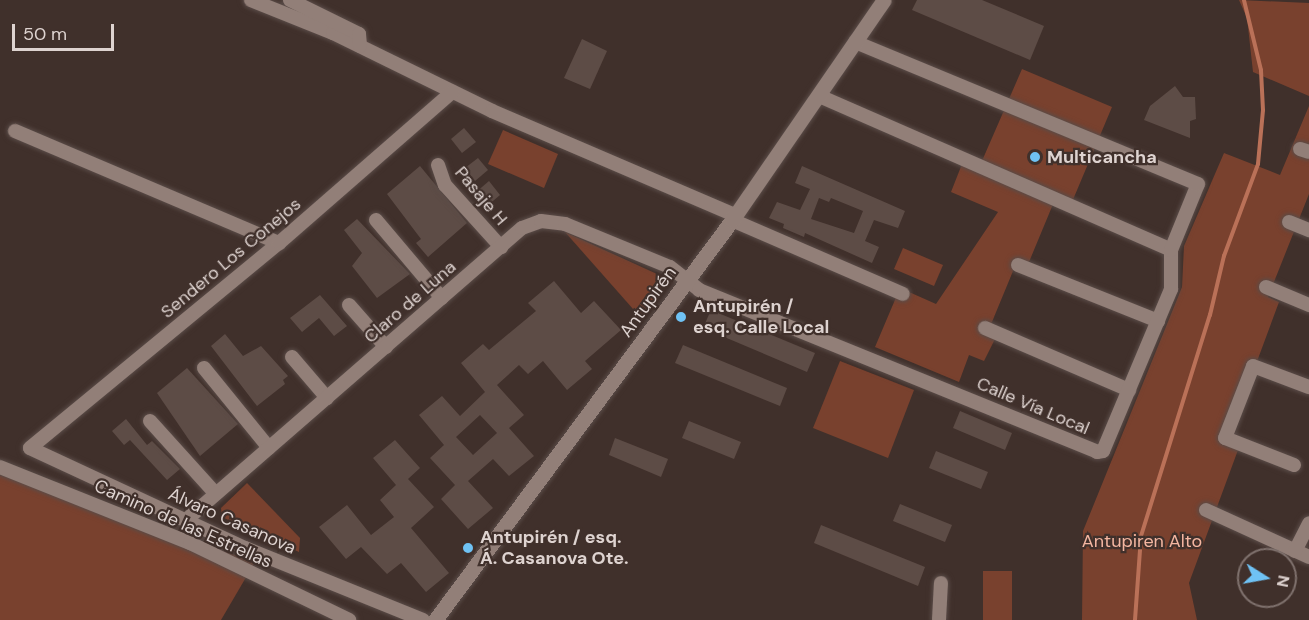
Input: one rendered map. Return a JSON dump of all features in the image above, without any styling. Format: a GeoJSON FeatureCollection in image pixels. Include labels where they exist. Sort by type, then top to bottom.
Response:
{"type":"FeatureCollection","features":[{"type":"Feature","properties":{"kind":"street"},"geometry":{"type":"LineString","coordinates":[[251,0],[360,46],[452,92],[903,294]]}},
{"type":"Feature","properties":{"kind":"street"},"geometry":{"type":"LineString","coordinates":[[290,0],[359,34],[360,46]]}},
{"type":"Feature","properties":{"kind":"street","name":"Antupirén"},"geometry":{"type":"LineString","coordinates":[[435,620],[734,218],[884,0]]}},
{"type":"Feature","properties":{"kind":"street","name":"Calle Vía Local"},"geometry":{"type":"LineString","coordinates":[[686,281],[699,290],[1097,452],[1103,451],[1171,289],[1171,250],[1198,184],[855,42]]}},
{"type":"Feature","properties":{"kind":"street","name":"Sendero Los Conejos"},"geometry":{"type":"LineString","coordinates":[[30,448],[279,243],[452,92]]}},
{"type":"Feature","properties":{"kind":"street"},"geometry":{"type":"LineString","coordinates":[[819,96],[1171,250]]}},
{"type":"Feature","properties":{"kind":"street"},"geometry":{"type":"LineString","coordinates":[[15,131],[279,243]]}},
{"type":"Feature","properties":{"kind":"street","name":"Pasaje H"},"geometry":{"type":"LineString","coordinates":[[438,165],[445,185],[501,247]]}},
{"type":"Feature","properties":{"kind":"street"},"geometry":{"type":"LineString","coordinates":[[376,220],[442,298]]}},
{"type":"Feature","properties":{"kind":"street","name":"Claro de Luna"},"geometry":{"type":"LineString","coordinates":[[186,520],[528,225],[557,221],[670,267],[686,281]]}},
{"type":"Feature","properties":{"kind":"street"},"geometry":{"type":"LineString","coordinates":[[1289,222],[1309,230]]}},
{"type":"Feature","properties":{"kind":"street"},"geometry":{"type":"LineString","coordinates":[[1018,265],[1158,321]]}},
{"type":"Feature","properties":{"kind":"street"},"geometry":{"type":"LineString","coordinates":[[1266,287],[1309,305]]}},
{"type":"Feature","properties":{"kind":"street"},"geometry":{"type":"LineString","coordinates":[[349,304],[386,347]]}},
{"type":"Feature","properties":{"kind":"street"},"geometry":{"type":"LineString","coordinates":[[985,328],[1129,390]]}},
{"type":"Feature","properties":{"kind":"street"},"geometry":{"type":"LineString","coordinates":[[292,357],[327,398]]}},
{"type":"Feature","properties":{"kind":"street"},"geometry":{"type":"LineString","coordinates":[[1294,465],[1225,438],[1253,366],[1309,387]]}},
{"type":"Feature","properties":{"kind":"street"},"geometry":{"type":"LineString","coordinates":[[204,368],[269,448]]}},
{"type":"Feature","properties":{"kind":"street"},"geometry":{"type":"LineString","coordinates":[[150,421],[216,494]]}},
{"type":"Feature","properties":{"kind":"street","name":"Álvaro Casanova"},"geometry":{"type":"LineString","coordinates":[[30,448],[186,520],[423,620]]}},
{"type":"Feature","properties":{"kind":"street","name":"Camino de las Estrellas"},"geometry":{"type":"LineString","coordinates":[[0,466],[190,543],[349,620]]}},
{"type":"Feature","properties":{"kind":"street"},"geometry":{"type":"LineString","coordinates":[[1206,510],[1288,548]]}},
{"type":"Feature","properties":{"kind":"street"},"geometry":{"type":"LineString","coordinates":[[1296,548],[1309,523]]}},
{"type":"Feature","properties":{"kind":"street"},"geometry":{"type":"LineString","coordinates":[[939,620],[941,583]]}},
{"type":"Feature","properties":{"kind":"green space"},"geometry":{"type":"Polygon","coordinates":[[[1239,0],[1309,3],[1309,96],[1253,72],[1247,18],[1239,0]]]}},
{"type":"Feature","properties":{"kind":"green space"},"geometry":{"type":"Polygon","coordinates":[[[1022,69],[1112,107],[1072,202],[1056,197],[1029,262],[1018,259],[987,334],[995,339],[984,361],[969,355],[959,382],[875,347],[900,288],[936,304],[998,212],[951,192],[962,164],[978,170],[1022,69]]]}},
{"type":"Feature","properties":{"kind":"green space","name":"Antupiren Alto"},"geometry":{"type":"Polygon","coordinates":[[[1309,106],[1309,194],[1268,297],[1279,302],[1226,445],[1238,450],[1189,583],[1197,620],[1082,620],[1083,531],[1182,287],[1184,246],[1224,153],[1280,175],[1309,106]]]}},
{"type":"Feature","properties":{"kind":"green space"},"geometry":{"type":"Polygon","coordinates":[[[503,130],[558,154],[544,188],[488,164],[503,130]]]}},
{"type":"Feature","properties":{"kind":"green space"},"geometry":{"type":"Polygon","coordinates":[[[565,232],[668,279],[641,318],[565,232]]]}},
{"type":"Feature","properties":{"kind":"green space"},"geometry":{"type":"Polygon","coordinates":[[[903,248],[943,265],[934,286],[894,269],[903,248]]]}},
{"type":"Feature","properties":{"kind":"green space"},"geometry":{"type":"Polygon","coordinates":[[[840,361],[914,390],[888,458],[813,428],[840,361]]]}},
{"type":"Feature","properties":{"kind":"green space"},"geometry":{"type":"Polygon","coordinates":[[[0,475],[255,562],[221,620],[0,620],[0,475]]]}},
{"type":"Feature","properties":{"kind":"green space"},"geometry":{"type":"Polygon","coordinates":[[[247,483],[300,538],[299,552],[222,517],[221,508],[247,483]]]}},
{"type":"Feature","properties":{"kind":"green space"},"geometry":{"type":"Polygon","coordinates":[[[983,571],[1012,571],[1012,620],[983,620],[983,571]]]}},
{"type":"Feature","properties":{"kind":"building"},"geometry":{"type":"Polygon","coordinates":[[[917,0],[982,0],[1044,26],[1030,60],[912,10],[917,0]]]}},
{"type":"Feature","properties":{"kind":"building"},"geometry":{"type":"Polygon","coordinates":[[[582,39],[607,51],[590,89],[564,78],[582,39]]]}},
{"type":"Feature","properties":{"kind":"building"},"geometry":{"type":"Polygon","coordinates":[[[1175,86],[1183,97],[1195,97],[1196,119],[1190,121],[1190,138],[1144,120],[1150,106],[1175,86]]]}},
{"type":"Feature","properties":{"kind":"building"},"geometry":{"type":"Polygon","coordinates":[[[464,128],[476,142],[462,153],[451,139],[464,128]]]}},
{"type":"Feature","properties":{"kind":"building"},"geometry":{"type":"Polygon","coordinates":[[[478,158],[488,170],[475,181],[465,168],[478,158]]]}},
{"type":"Feature","properties":{"kind":"building"},"geometry":{"type":"Polygon","coordinates":[[[420,166],[467,223],[428,257],[416,243],[421,239],[387,194],[420,166]]]}},
{"type":"Feature","properties":{"kind":"building"},"geometry":{"type":"Polygon","coordinates":[[[802,166],[905,211],[898,228],[874,220],[865,241],[879,247],[872,263],[805,233],[804,237],[783,228],[784,224],[769,218],[777,202],[800,210],[810,189],[795,183],[802,166]],[[819,198],[811,219],[854,233],[863,211],[831,198],[829,202],[819,198]]]}},
{"type":"Feature","properties":{"kind":"building"},"geometry":{"type":"Polygon","coordinates":[[[489,181],[500,195],[486,207],[475,193],[489,181]]]}},
{"type":"Feature","properties":{"kind":"building"},"geometry":{"type":"Polygon","coordinates":[[[357,219],[410,274],[377,298],[352,266],[362,253],[344,230],[357,219]]]}},
{"type":"Feature","properties":{"kind":"building"},"geometry":{"type":"Polygon","coordinates":[[[554,281],[581,313],[594,301],[621,330],[585,361],[592,369],[567,390],[543,361],[528,374],[519,365],[497,385],[524,415],[509,428],[534,456],[509,476],[493,459],[468,481],[493,508],[468,529],[441,499],[455,485],[430,458],[444,445],[419,415],[442,396],[460,416],[485,392],[461,363],[483,344],[489,350],[536,311],[528,303],[554,281]],[[480,415],[456,437],[473,455],[497,433],[480,415]]]}},
{"type":"Feature","properties":{"kind":"building"},"geometry":{"type":"Polygon","coordinates":[[[320,295],[347,326],[334,336],[319,318],[302,332],[290,318],[320,295]]]}},
{"type":"Feature","properties":{"kind":"building"},"geometry":{"type":"Polygon","coordinates":[[[711,310],[815,353],[807,372],[703,328],[711,310]]]}},
{"type":"Feature","properties":{"kind":"building"},"geometry":{"type":"Polygon","coordinates":[[[225,334],[243,356],[261,346],[288,376],[283,380],[285,384],[257,406],[211,346],[225,334]]]}},
{"type":"Feature","properties":{"kind":"building"},"geometry":{"type":"Polygon","coordinates":[[[683,345],[787,388],[780,406],[675,363],[683,345]]]}},
{"type":"Feature","properties":{"kind":"building"},"geometry":{"type":"Polygon","coordinates":[[[187,368],[238,424],[200,456],[157,393],[187,368]]]}},
{"type":"Feature","properties":{"kind":"building"},"geometry":{"type":"Polygon","coordinates":[[[960,411],[1012,433],[1005,450],[953,428],[960,411]]]}},
{"type":"Feature","properties":{"kind":"building"},"geometry":{"type":"Polygon","coordinates":[[[126,419],[147,445],[152,441],[180,469],[167,480],[130,440],[124,445],[112,431],[126,419]]]}},
{"type":"Feature","properties":{"kind":"building"},"geometry":{"type":"Polygon","coordinates":[[[689,421],[741,442],[734,459],[682,438],[689,421]]]}},
{"type":"Feature","properties":{"kind":"building"},"geometry":{"type":"Polygon","coordinates":[[[615,438],[668,459],[661,477],[609,455],[615,438]]]}},
{"type":"Feature","properties":{"kind":"building"},"geometry":{"type":"Polygon","coordinates":[[[395,440],[420,468],[408,479],[434,507],[411,528],[449,573],[426,592],[401,563],[387,574],[361,547],[346,559],[319,527],[347,505],[371,535],[394,517],[380,500],[396,485],[373,458],[395,440]]]}},
{"type":"Feature","properties":{"kind":"building"},"geometry":{"type":"Polygon","coordinates":[[[936,451],[988,472],[981,489],[929,468],[936,451]]]}},
{"type":"Feature","properties":{"kind":"building"},"geometry":{"type":"Polygon","coordinates":[[[900,504],[952,525],[945,542],[893,521],[900,504]]]}},
{"type":"Feature","properties":{"kind":"building"},"geometry":{"type":"Polygon","coordinates":[[[821,525],[925,567],[918,586],[814,543],[821,525]]]}},
{"type":"Feature","properties":{"kind":"waterway"},"geometry":{"type":"LineString","coordinates":[[1135,620],[1141,536],[1210,315],[1224,256],[1258,164],[1263,110],[1261,70],[1244,0]]}},
{"type":"Feature","properties":{"kind":"place","name":"Multicancha"},"geometry":{"type":"Point","coordinates":[1035,157]}},
{"type":"Feature","properties":{"kind":"place","name":"Antupirén / esq. Calle Local"},"geometry":{"type":"Point","coordinates":[681,317]}},
{"type":"Feature","properties":{"kind":"place","name":"Antupirén / esq. Á. Casanova Ote."},"geometry":{"type":"Point","coordinates":[468,548]}}]}
